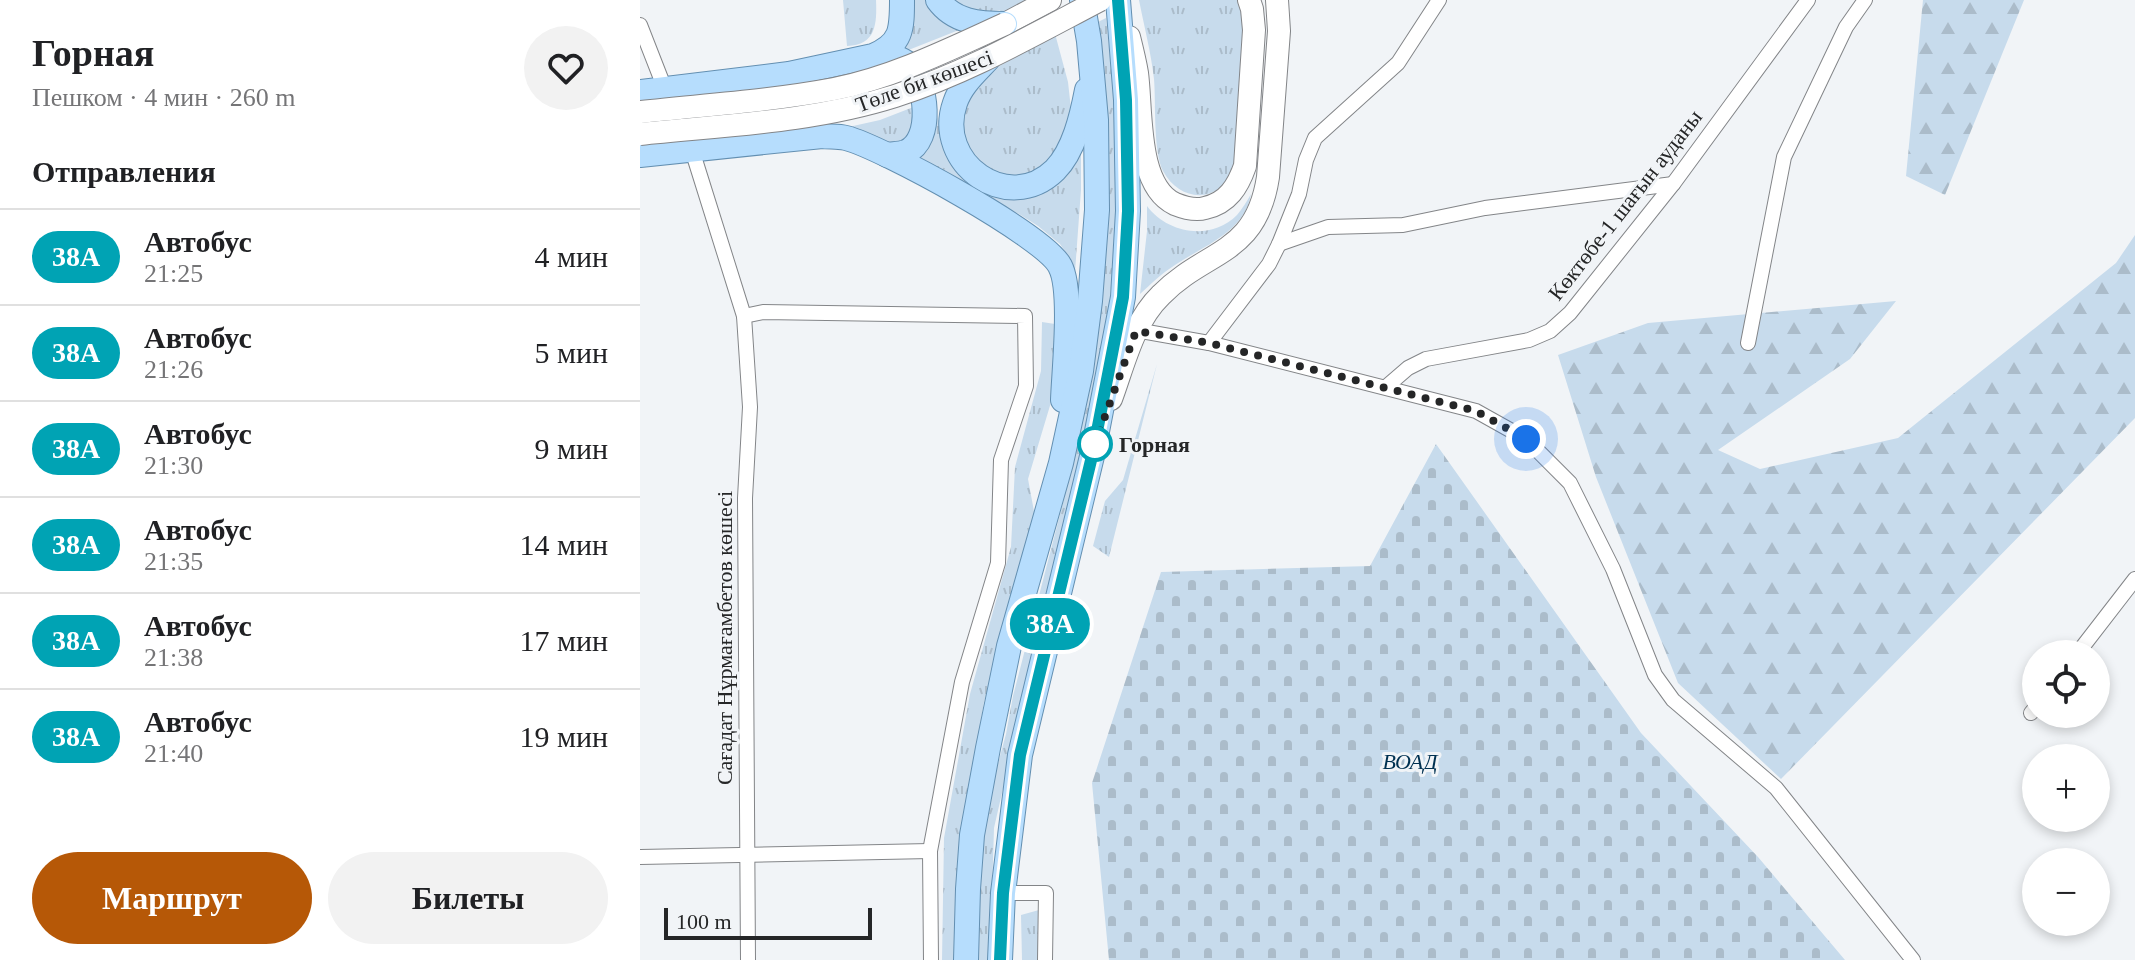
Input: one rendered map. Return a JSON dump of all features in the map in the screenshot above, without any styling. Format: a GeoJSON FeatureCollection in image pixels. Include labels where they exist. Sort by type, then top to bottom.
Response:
{"type":"FeatureCollection","features":[{"type":"Feature","properties":{"kind":"main road"},"geometry":{"type":"LineString","coordinates":[[640,92],[789,74],[873,56],[886,51],[901,32],[902,0]]}},
{"type":"Feature","properties":{"kind":"main road"},"geometry":{"type":"LineString","coordinates":[[938,0],[944,9],[960,19],[1005,24]]}},
{"type":"Feature","properties":{"kind":"main road","name":"Төле би көшесі"},"geometry":{"type":"LineString","coordinates":[[640,112],[836,88],[932,57],[1050,0]]}},
{"type":"Feature","properties":{"kind":"main road"},"geometry":{"type":"LineString","coordinates":[[988,59],[966,81],[955,101],[951,120],[953,139],[970,169],[986,181],[1005,187],[1024,187],[1042,180],[1057,168],[1075,135],[1087,95],[1090,52],[1073,0]]}},
{"type":"Feature","properties":{"kind":"main road"},"geometry":{"type":"LineString","coordinates":[[966,960],[972,835],[988,748],[1009,646],[1061,463],[1081,371],[1090,301],[1097,210],[1096,120],[1082,0]]}},
{"type":"Feature","properties":{"kind":"main road"},"geometry":{"type":"LineString","coordinates":[[1112,1],[1128,31],[1137,73],[1146,159],[1151,175],[1158,191],[1169,201],[1183,208],[1201,209],[1217,205],[1230,196],[1245,166],[1254,30],[1249,0]]}},
{"type":"Feature","properties":{"kind":"main road"},"geometry":{"type":"LineString","coordinates":[[1127,328],[1180,279],[1230,248],[1246,232],[1266,196],[1279,31],[1277,0]]}},
{"type":"Feature","properties":{"kind":"main road"},"geometry":{"type":"LineString","coordinates":[[1000,960],[1003,893],[1020,755],[1095,442],[1127,328],[1123,297],[1128,211],[1126,100],[1112,1]]}},
{"type":"Feature","properties":{"kind":"main road","name":"Төле би көшесі"},"geometry":{"type":"LineString","coordinates":[[640,134],[777,120],[842,110],[894,96],[988,59],[1112,1]]}},
{"type":"Feature","properties":{"kind":"main road"},"geometry":{"type":"LineString","coordinates":[[873,56],[892,56],[906,62],[914,71],[925,120],[916,144],[905,153],[887,155]]}},
{"type":"Feature","properties":{"kind":"main road"},"geometry":{"type":"LineString","coordinates":[[640,155],[822,136],[845,138],[887,155],[995,214],[1040,244],[1060,266],[1067,294],[1061,463]]}},
{"type":"Feature","properties":{"kind":"street"},"geometry":{"type":"LineString","coordinates":[[1209,343],[1269,264],[1299,194],[1306,160],[1315,138],[1398,63],[1439,0]]}},
{"type":"Feature","properties":{"kind":"street","name":"Көктөбе-1 шағын ауданы"},"geometry":{"type":"LineString","coordinates":[[1386,387],[1408,368],[1426,359],[1529,340],[1550,331],[1570,313],[1673,184],[1808,0]]}},
{"type":"Feature","properties":{"kind":"street"},"geometry":{"type":"LineString","coordinates":[[1748,343],[1784,157],[1850,20],[1865,0]]}},
{"type":"Feature","properties":{"kind":"street"},"geometry":{"type":"LineString","coordinates":[[640,25],[665,89]]}},
{"type":"Feature","properties":{"kind":"street","name":"Сағадат Нұрмағамбетов көшесі"},"geometry":{"type":"LineString","coordinates":[[692,150],[744,316],[750,407],[745,498],[748,960]]}},
{"type":"Feature","properties":{"kind":"street"},"geometry":{"type":"LineString","coordinates":[[1279,244],[1328,227],[1403,225],[1485,208],[1673,184]]}},
{"type":"Feature","properties":{"kind":"street"},"geometry":{"type":"LineString","coordinates":[[744,316],[763,312],[1025,316],[1026,386],[1001,460],[998,563],[962,682],[930,851],[931,960]]}},
{"type":"Feature","properties":{"kind":"street"},"geometry":{"type":"LineString","coordinates":[[1127,328],[1209,343],[1476,411],[1526,439],[1570,483],[1613,569],[1655,675],[1673,700],[1776,788],[1913,960]]}},
{"type":"Feature","properties":{"kind":"street"},"geometry":{"type":"LineString","coordinates":[[2088,640],[2135,579]]}},
{"type":"Feature","properties":{"kind":"street"},"geometry":{"type":"LineString","coordinates":[[640,857],[930,851]]}},
{"type":"Feature","properties":{"kind":"street"},"geometry":{"type":"LineString","coordinates":[[1003,893],[1046,893],[1045,960]]}},
{"type":"Feature","properties":{"kind":"green space"},"geometry":{"type":"Polygon","coordinates":[[[843,0],[876,0],[873,32],[857,45],[847,46],[843,0]]]}},
{"type":"Feature","properties":{"kind":"green space"},"geometry":{"type":"Polygon","coordinates":[[[911,0],[926,0],[940,18],[959,30],[906,51],[911,0]]]}},
{"type":"Feature","properties":{"kind":"green space"},"geometry":{"type":"Polygon","coordinates":[[[950,0],[1046,0],[1068,82],[1072,118],[1053,165],[1009,180],[979,164],[963,136],[961,120],[971,92],[991,71],[1018,55],[1000,10],[974,11],[950,0]]]}},
{"type":"Feature","properties":{"kind":"green space"},"geometry":{"type":"Polygon","coordinates":[[[1139,0],[1237,0],[1244,21],[1236,160],[1227,180],[1210,193],[1189,194],[1170,182],[1163,171],[1156,139],[1153,69],[1139,0]]]}},
{"type":"Feature","properties":{"kind":"green space"},"geometry":{"type":"Polygon","coordinates":[[[1923,0],[2024,0],[1945,195],[1906,176],[1923,0]]]}},
{"type":"Feature","properties":{"kind":"green space"},"geometry":{"type":"Polygon","coordinates":[[[1106,18],[1119,142],[1112,279],[1102,364],[1073,500],[1021,698],[994,828],[990,960],[975,960],[981,826],[1084,409],[1103,277],[1109,143],[1098,22],[1106,18]]]}},
{"type":"Feature","properties":{"kind":"green space"},"geometry":{"type":"Polygon","coordinates":[[[916,106],[911,138],[887,146],[853,129],[853,126],[880,120],[916,106]]]}},
{"type":"Feature","properties":{"kind":"green space"},"geometry":{"type":"Polygon","coordinates":[[[933,110],[940,123],[1002,196],[1081,145],[1075,272],[1060,244],[1038,226],[906,158],[933,110]]]}},
{"type":"Feature","properties":{"kind":"green space"},"geometry":{"type":"Polygon","coordinates":[[[1251,194],[1241,218],[1232,228],[1170,268],[1140,294],[1147,206],[1166,223],[1190,231],[1203,231],[1227,223],[1237,215],[1251,194]]]}},
{"type":"Feature","properties":{"kind":"green space"},"geometry":{"type":"Polygon","coordinates":[[[2135,235],[2135,418],[1781,779],[1678,683],[1596,477],[1558,355],[1648,323],[1896,301],[1850,359],[1718,450],[1760,469],[1898,438],[2116,263],[2135,235]]]}},
{"type":"Feature","properties":{"kind":"green space"},"geometry":{"type":"Polygon","coordinates":[[[1042,322],[1055,324],[1052,399],[1028,479],[1036,522],[984,702],[958,861],[956,960],[942,960],[944,838],[970,694],[1011,547],[1015,467],[1041,371],[1042,322]]]}},
{"type":"Feature","properties":{"kind":"green space"},"geometry":{"type":"Polygon","coordinates":[[[1157,364],[1109,557],[1093,546],[1105,501],[1123,480],[1157,364]]]}},
{"type":"Feature","properties":{"kind":"green space","name":"ВОАД"},"geometry":{"type":"Polygon","coordinates":[[[1436,444],[1641,733],[1758,857],[1845,960],[1109,960],[1092,783],[1161,572],[1370,566],[1436,444]]]}},
{"type":"Feature","properties":{"kind":"green space"},"geometry":{"type":"Polygon","coordinates":[[[1039,910],[1038,960],[1022,960],[1021,915],[1039,910]]]}},
{"type":"Feature","properties":{"kind":"bus line","name":"38А"},"geometry":{"type":"LineString","coordinates":[[1000,960],[1008,840],[1020,755],[1093,452],[1123,297],[1128,211],[1126,100],[1118,0]]}},
{"type":"Feature","properties":{"kind":"place","name":"Горная"},"geometry":{"type":"Point","coordinates":[1095,444]}},
{"type":"Feature","properties":{"kind":"route"},"geometry":{"type":"LineString","coordinates":[[1095,444],[1136,331],[1209,343],[1476,411],[1526,439]]}}]}
